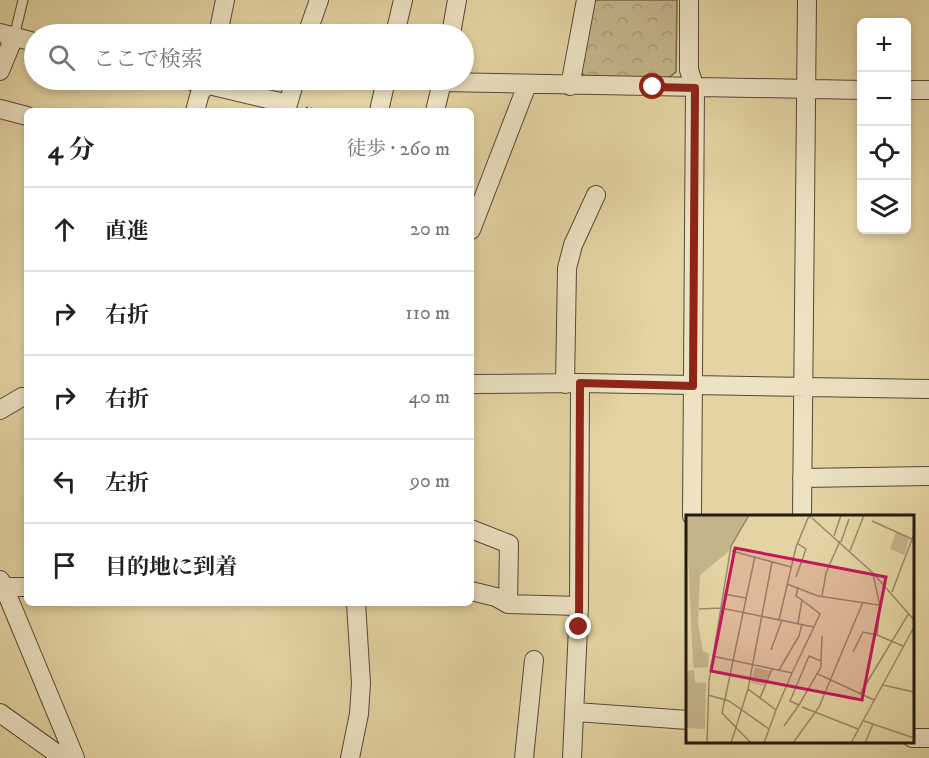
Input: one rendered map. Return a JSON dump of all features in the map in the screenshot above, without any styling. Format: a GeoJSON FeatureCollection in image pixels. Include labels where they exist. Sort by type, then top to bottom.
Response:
{"type":"FeatureCollection","features":[{"type":"Feature","properties":{"kind":"street"},"geometry":{"type":"LineString","coordinates":[[220,24],[225,0]]}},
{"type":"Feature","properties":{"kind":"street"},"geometry":{"type":"LineString","coordinates":[[311,24],[319,0]]}},
{"type":"Feature","properties":{"kind":"street"},"geometry":{"type":"LineString","coordinates":[[397,24],[403,0]]}},
{"type":"Feature","properties":{"kind":"street"},"geometry":{"type":"LineString","coordinates":[[453,24],[457,0]]}},
{"type":"Feature","properties":{"kind":"street"},"geometry":{"type":"LineString","coordinates":[[570,86],[586,0]]}},
{"type":"Feature","properties":{"kind":"street"},"geometry":{"type":"LineString","coordinates":[[689,0],[689,70],[695,88],[692,515]]}},
{"type":"Feature","properties":{"kind":"street"},"geometry":{"type":"LineString","coordinates":[[802,515],[807,0]]}},
{"type":"Feature","properties":{"kind":"street"},"geometry":{"type":"LineString","coordinates":[[0,71],[7,35],[24,39]]}},
{"type":"Feature","properties":{"kind":"street"},"geometry":{"type":"LineString","coordinates":[[474,83],[857,90]]}},
{"type":"Feature","properties":{"kind":"street"},"geometry":{"type":"LineString","coordinates":[[474,222],[527,85]]}},
{"type":"Feature","properties":{"kind":"street"},"geometry":{"type":"LineString","coordinates":[[196,108],[202,90]]}},
{"type":"Feature","properties":{"kind":"street"},"geometry":{"type":"LineString","coordinates":[[232,90],[287,108],[292,90]]}},
{"type":"Feature","properties":{"kind":"street"},"geometry":{"type":"LineString","coordinates":[[380,108],[384,90]]}},
{"type":"Feature","properties":{"kind":"street"},"geometry":{"type":"LineString","coordinates":[[436,108],[440,90]]}},
{"type":"Feature","properties":{"kind":"street"},"geometry":{"type":"LineString","coordinates":[[911,90],[929,90]]}},
{"type":"Feature","properties":{"kind":"street"},"geometry":{"type":"LineString","coordinates":[[0,109],[24,115]]}},
{"type":"Feature","properties":{"kind":"street"},"geometry":{"type":"LineString","coordinates":[[572,758],[576,712],[579,606],[573,383],[567,268],[573,245],[596,195]]}},
{"type":"Feature","properties":{"kind":"street"},"geometry":{"type":"LineString","coordinates":[[474,384],[573,383],[929,389]]}},
{"type":"Feature","properties":{"kind":"street"},"geometry":{"type":"LineString","coordinates":[[0,410],[24,397]]}},
{"type":"Feature","properties":{"kind":"street"},"geometry":{"type":"LineString","coordinates":[[802,478],[929,476]]}},
{"type":"Feature","properties":{"kind":"street"},"geometry":{"type":"LineString","coordinates":[[474,530],[509,544],[508,604]]}},
{"type":"Feature","properties":{"kind":"street"},"geometry":{"type":"LineString","coordinates":[[24,587],[2,584],[75,758]]}},
{"type":"Feature","properties":{"kind":"street"},"geometry":{"type":"LineString","coordinates":[[474,592],[496,597],[508,604],[579,606]]}},
{"type":"Feature","properties":{"kind":"street"},"geometry":{"type":"LineString","coordinates":[[350,758],[359,714],[361,683],[357,606]]}},
{"type":"Feature","properties":{"kind":"street"},"geometry":{"type":"LineString","coordinates":[[524,758],[534,660]]}},
{"type":"Feature","properties":{"kind":"street"},"geometry":{"type":"LineString","coordinates":[[576,712],[686,720]]}},
{"type":"Feature","properties":{"kind":"street"},"geometry":{"type":"LineString","coordinates":[[0,713],[63,758]]}},
{"type":"Feature","properties":{"kind":"lane"},"geometry":{"type":"LineString","coordinates":[[7,35],[23,0]]}},
{"type":"Feature","properties":{"kind":"green space"},"geometry":{"type":"Polygon","coordinates":[[[593,0],[677,0],[676,72],[667,79],[586,78],[580,71],[593,0]]]}},
{"type":"Feature","properties":{"kind":"route"},"geometry":{"type":"LineString","coordinates":[[579,627],[580,383],[693,386],[695,88],[653,87]]}}]}
